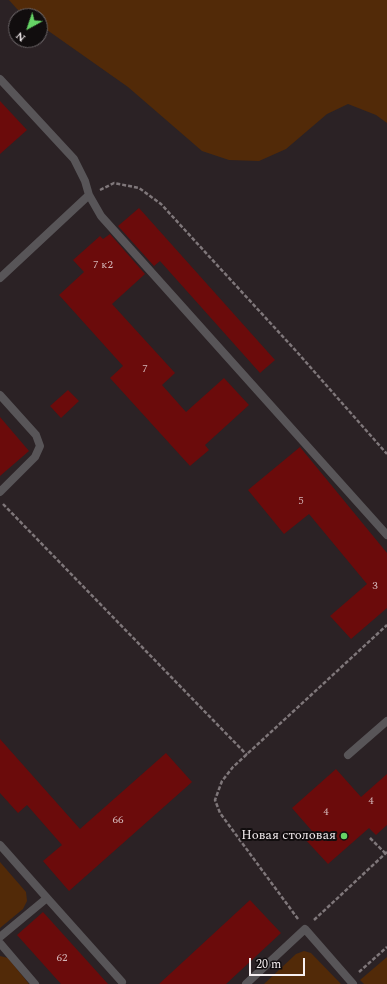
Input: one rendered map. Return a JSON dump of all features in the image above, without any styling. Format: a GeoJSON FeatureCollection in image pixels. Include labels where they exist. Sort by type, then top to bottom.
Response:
{"type":"FeatureCollection","features":[{"type":"Feature","properties":{"kind":"lane"},"geometry":{"type":"LineString","coordinates":[[0,79],[74,159],[85,181],[89,195],[101,216],[387,535]]}},
{"type":"Feature","properties":{"kind":"lane"},"geometry":{"type":"LineString","coordinates":[[0,278],[89,195]]}},
{"type":"Feature","properties":{"kind":"lane"},"geometry":{"type":"LineString","coordinates":[[0,394],[36,434],[40,446],[35,457],[0,492]]}},
{"type":"Feature","properties":{"kind":"lane"},"geometry":{"type":"LineString","coordinates":[[348,755],[387,721]]}},
{"type":"Feature","properties":{"kind":"lane"},"geometry":{"type":"LineString","coordinates":[[0,845],[122,982]]}},
{"type":"Feature","properties":{"kind":"lane"},"geometry":{"type":"LineString","coordinates":[[0,937],[47,898]]}},
{"type":"Feature","properties":{"kind":"lane"},"geometry":{"type":"LineString","coordinates":[[246,984],[305,929],[351,982]]}},
{"type":"Feature","properties":{"kind":"lane"},"geometry":{"type":"LineString","coordinates":[[0,943],[35,984]]}},
{"type":"Feature","properties":{"kind":"path"},"geometry":{"type":"LineString","coordinates":[[89,195],[114,183],[139,188],[161,204],[297,352],[387,454]]}},
{"type":"Feature","properties":{"kind":"path"},"geometry":{"type":"LineString","coordinates":[[0,500],[246,755]]}},
{"type":"Feature","properties":{"kind":"path"},"geometry":{"type":"LineString","coordinates":[[370,838],[386,854],[305,929],[220,813],[215,800],[222,781],[233,767],[387,625]]}},
{"type":"Feature","properties":{"kind":"path"},"geometry":{"type":"LineString","coordinates":[[351,982],[387,947]]}},
{"type":"Feature","properties":{"kind":"shaded area"},"geometry":{"type":"Polygon","coordinates":[[[9,0],[387,0],[387,123],[376,115],[348,104],[327,114],[286,149],[259,161],[229,160],[202,151],[128,87],[48,31],[48,8],[16,8],[9,0]]]}},
{"type":"Feature","properties":{"kind":"shaded area"},"geometry":{"type":"Polygon","coordinates":[[[0,862],[26,892],[27,901],[23,909],[0,928],[0,862]]]}},
{"type":"Feature","properties":{"kind":"shaded area"},"geometry":{"type":"Polygon","coordinates":[[[304,951],[311,953],[341,984],[264,984],[296,954],[304,951]]]}},
{"type":"Feature","properties":{"kind":"shaded area"},"geometry":{"type":"Polygon","coordinates":[[[0,956],[8,958],[29,984],[0,984],[0,956]]]}},
{"type":"Feature","properties":{"kind":"shaded area"},"geometry":{"type":"Polygon","coordinates":[[[387,957],[387,984],[364,984],[360,980],[387,957]]]}},
{"type":"Feature","properties":{"kind":"building"},"geometry":{"type":"Polygon","coordinates":[[[0,101],[27,130],[0,154],[0,101]]]}},
{"type":"Feature","properties":{"kind":"building"},"geometry":{"type":"Polygon","coordinates":[[[139,208],[275,360],[260,373],[160,261],[154,266],[118,226],[139,208]]]}},
{"type":"Feature","properties":{"kind":"building"},"geometry":{"type":"Polygon","coordinates":[[[110,234],[145,274],[112,304],[175,373],[162,385],[186,412],[224,378],[249,405],[205,445],[209,450],[190,466],[110,378],[123,366],[59,295],[84,272],[73,260],[100,236],[103,239],[110,234]]]}},
{"type":"Feature","properties":{"kind":"building"},"geometry":{"type":"Polygon","coordinates":[[[68,390],[79,401],[61,418],[50,406],[68,390]]]}},
{"type":"Feature","properties":{"kind":"building"},"geometry":{"type":"Polygon","coordinates":[[[0,417],[29,451],[0,476],[0,417]]]}},
{"type":"Feature","properties":{"kind":"building"},"geometry":{"type":"Polygon","coordinates":[[[300,447],[387,553],[387,608],[351,639],[330,616],[367,584],[309,514],[284,534],[248,490],[300,447]]]}},
{"type":"Feature","properties":{"kind":"building"},"geometry":{"type":"Polygon","coordinates":[[[0,739],[80,829],[166,753],[192,782],[69,891],[43,861],[62,845],[27,805],[18,813],[0,793],[0,739]]]}},
{"type":"Feature","properties":{"kind":"building"},"geometry":{"type":"Polygon","coordinates":[[[336,769],[361,797],[387,774],[387,825],[376,835],[369,828],[328,864],[304,838],[312,831],[292,808],[336,769]]]}},
{"type":"Feature","properties":{"kind":"building"},"geometry":{"type":"Polygon","coordinates":[[[250,900],[281,933],[226,984],[159,984],[250,900]]]}},
{"type":"Feature","properties":{"kind":"building"},"geometry":{"type":"Polygon","coordinates":[[[43,912],[108,984],[61,984],[17,935],[43,912]]]}},
{"type":"Feature","properties":{"kind":"place","name":"Новая столовая"},"geometry":{"type":"Point","coordinates":[344,836]}}]}
